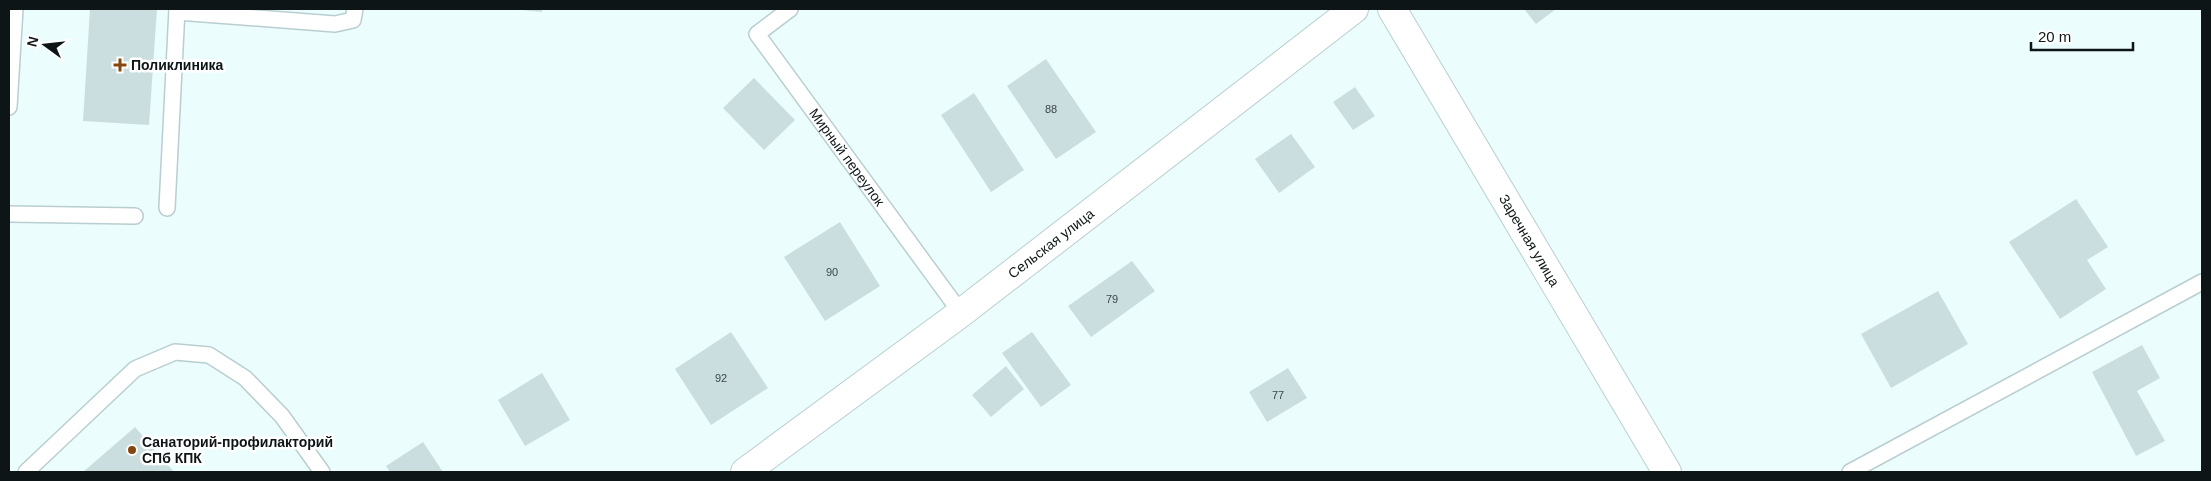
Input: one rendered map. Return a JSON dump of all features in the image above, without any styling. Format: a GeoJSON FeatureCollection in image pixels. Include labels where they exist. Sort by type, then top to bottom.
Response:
{"type":"FeatureCollection","features":[{"type":"Feature","properties":{"kind":"street","name":"Сельская улица"},"geometry":{"type":"LineString","coordinates":[[745,472],[961,313],[1354,9]]}},
{"type":"Feature","properties":{"kind":"street","name":"Заречная улица"},"geometry":{"type":"LineString","coordinates":[[1392,9],[1666,472]]}},
{"type":"Feature","properties":{"kind":"lane"},"geometry":{"type":"LineString","coordinates":[[9,107],[15,9]]}},
{"type":"Feature","properties":{"kind":"lane"},"geometry":{"type":"LineString","coordinates":[[167,208],[177,10],[335,24],[353,20],[355,9]]}},
{"type":"Feature","properties":{"kind":"lane","name":"Мирный переулок"},"geometry":{"type":"LineString","coordinates":[[790,9],[757,34],[961,313]]}},
{"type":"Feature","properties":{"kind":"lane"},"geometry":{"type":"LineString","coordinates":[[9,214],[135,216]]}},
{"type":"Feature","properties":{"kind":"lane"},"geometry":{"type":"LineString","coordinates":[[1850,472],[2202,282]]}},
{"type":"Feature","properties":{"kind":"lane"},"geometry":{"type":"LineString","coordinates":[[26,472],[135,369],[175,352],[209,355],[245,378],[282,416],[322,472]]}},
{"type":"Feature","properties":{"kind":"building","name":"Поликлиника"},"geometry":{"type":"Polygon","coordinates":[[[90,9],[157,9],[149,125],[83,121],[90,9]]]}},
{"type":"Feature","properties":{"kind":"building"},"geometry":{"type":"Polygon","coordinates":[[[510,9],[542,9],[542,12],[510,9]]]}},
{"type":"Feature","properties":{"kind":"building"},"geometry":{"type":"Polygon","coordinates":[[[1524,9],[1556,9],[1536,24],[1524,9]]]}},
{"type":"Feature","properties":{"kind":"building"},"geometry":{"type":"Polygon","coordinates":[[[1046,59],[1096,132],[1056,159],[1007,86],[1046,59]]]}},
{"type":"Feature","properties":{"kind":"building"},"geometry":{"type":"Polygon","coordinates":[[[754,78],[795,120],[764,150],[723,108],[754,78]]]}},
{"type":"Feature","properties":{"kind":"building"},"geometry":{"type":"Polygon","coordinates":[[[1355,87],[1375,116],[1353,130],[1333,102],[1355,87]]]}},
{"type":"Feature","properties":{"kind":"building"},"geometry":{"type":"Polygon","coordinates":[[[974,93],[1024,170],[991,192],[941,115],[974,93]]]}},
{"type":"Feature","properties":{"kind":"building"},"geometry":{"type":"Polygon","coordinates":[[[1291,134],[1315,167],[1279,193],[1255,159],[1291,134]]]}},
{"type":"Feature","properties":{"kind":"building"},"geometry":{"type":"Polygon","coordinates":[[[2076,199],[2108,247],[2087,260],[2106,289],[2060,319],[2009,242],[2076,199]]]}},
{"type":"Feature","properties":{"kind":"building"},"geometry":{"type":"Polygon","coordinates":[[[840,222],[880,286],[825,321],[784,257],[840,222]]]}},
{"type":"Feature","properties":{"kind":"building"},"geometry":{"type":"Polygon","coordinates":[[[1132,261],[1155,291],[1091,337],[1068,306],[1132,261]]]}},
{"type":"Feature","properties":{"kind":"building"},"geometry":{"type":"Polygon","coordinates":[[[1938,291],[1968,344],[1891,388],[1861,334],[1938,291]]]}},
{"type":"Feature","properties":{"kind":"building"},"geometry":{"type":"Polygon","coordinates":[[[731,332],[768,388],[711,425],[675,369],[731,332]]]}},
{"type":"Feature","properties":{"kind":"building"},"geometry":{"type":"Polygon","coordinates":[[[1032,332],[1071,385],[1041,407],[1002,353],[1032,332]]]}},
{"type":"Feature","properties":{"kind":"building"},"geometry":{"type":"Polygon","coordinates":[[[2142,345],[2160,378],[2137,391],[2165,441],[2136,456],[2092,372],[2142,345]]]}},
{"type":"Feature","properties":{"kind":"building"},"geometry":{"type":"Polygon","coordinates":[[[1006,366],[1024,389],[991,417],[972,395],[1006,366]]]}},
{"type":"Feature","properties":{"kind":"building"},"geometry":{"type":"Polygon","coordinates":[[[1288,368],[1307,398],[1267,422],[1249,392],[1288,368]]]}},
{"type":"Feature","properties":{"kind":"building"},"geometry":{"type":"Polygon","coordinates":[[[542,373],[570,420],[525,446],[498,400],[542,373]]]}},
{"type":"Feature","properties":{"kind":"building","name":"Санаторий-профилакторий СПб КПК"},"geometry":{"type":"Polygon","coordinates":[[[135,427],[174,472],[83,472],[135,427]]]}},
{"type":"Feature","properties":{"kind":"building"},"geometry":{"type":"Polygon","coordinates":[[[423,442],[443,472],[390,472],[386,466],[423,442]]]}},
{"type":"Feature","properties":{"kind":"place","name":"Поликлиника"},"geometry":{"type":"Point","coordinates":[120,65]}},
{"type":"Feature","properties":{"kind":"place","name":"Санаторий-профилакторий СПб КПК"},"geometry":{"type":"Point","coordinates":[132,450]}}]}
